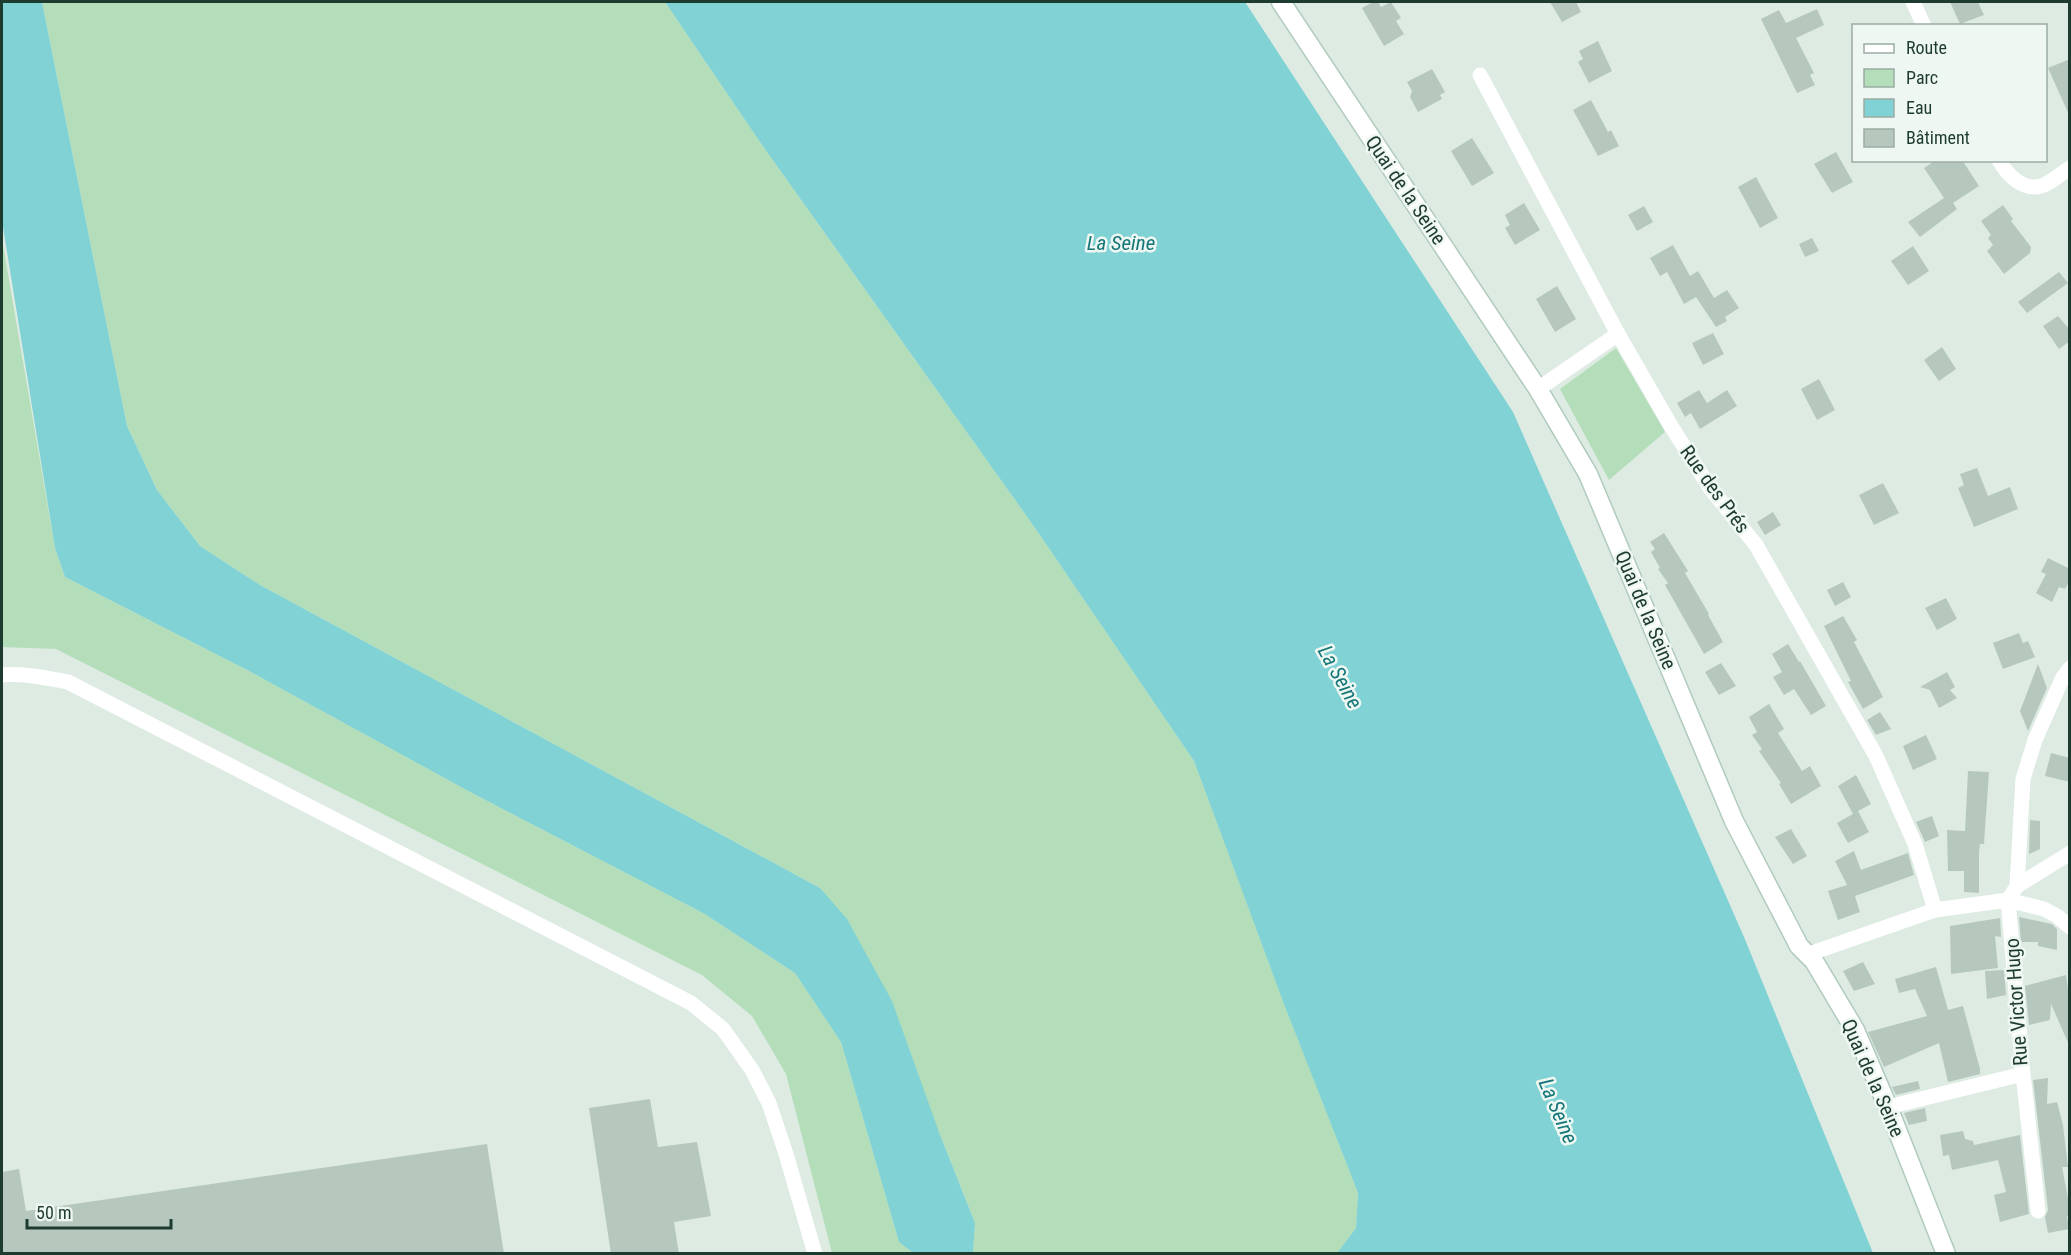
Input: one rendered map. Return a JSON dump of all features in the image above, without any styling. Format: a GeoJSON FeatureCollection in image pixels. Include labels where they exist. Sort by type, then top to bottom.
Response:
{"type":"FeatureCollection","features":[{"type":"Feature","properties":{"kind":"street","name":"Quai de la Seine"},"geometry":{"type":"LineString","coordinates":[[1281,2],[1538,389],[1588,474],[1734,821],[1799,946],[1814,961],[1855,1030],[1946,1254]]}},
{"type":"Feature","properties":{"kind":"street"},"geometry":{"type":"LineString","coordinates":[[1914,2],[1923,24]]}},
{"type":"Feature","properties":{"kind":"street","name":"Rue des Prés"},"geometry":{"type":"LineString","coordinates":[[1480,75],[1618,334],[1671,426],[1710,488],[1756,544],[1876,756],[1915,844],[1935,910]]}},
{"type":"Feature","properties":{"kind":"street"},"geometry":{"type":"LineString","coordinates":[[2001,162],[2004,170],[2025,186],[2042,186],[2070,168]]}},
{"type":"Feature","properties":{"kind":"street"},"geometry":{"type":"LineString","coordinates":[[1538,389],[1618,334]]}},
{"type":"Feature","properties":{"kind":"street"},"geometry":{"type":"LineString","coordinates":[[2017,886],[2023,779],[2035,740],[2063,677],[2070,668]]}},
{"type":"Feature","properties":{"kind":"street"},"geometry":{"type":"LineString","coordinates":[[2,675],[33,676],[68,682],[692,1003],[723,1029],[752,1070],[786,1154],[815,1254]]}},
{"type":"Feature","properties":{"kind":"street"},"geometry":{"type":"LineString","coordinates":[[2008,900],[2017,886],[2070,853]]}},
{"type":"Feature","properties":{"kind":"street"},"geometry":{"type":"LineString","coordinates":[[1806,955],[1935,910],[2008,900],[2044,909],[2070,927]]}},
{"type":"Feature","properties":{"kind":"street","name":"Rue Victor Hugo"},"geometry":{"type":"LineString","coordinates":[[1888,1107],[2023,1074],[2008,900]]}},
{"type":"Feature","properties":{"kind":"street"},"geometry":{"type":"LineString","coordinates":[[2023,1074],[2038,1212]]}},
{"type":"Feature","properties":{"kind":"green space"},"geometry":{"type":"Polygon","coordinates":[[[42,2],[665,2],[762,145],[1033,525],[1194,761],[1358,1193],[1356,1228],[1337,1253],[973,1253],[975,1223],[939,1132],[820,888],[260,585],[200,546],[157,490],[127,426],[42,2]]]}},
{"type":"Feature","properties":{"kind":"green space"},"geometry":{"type":"Polygon","coordinates":[[[2,239],[55,548],[65,577],[249,671],[472,793],[703,913],[795,973],[841,1042],[899,1242],[913,1253],[832,1253],[786,1074],[752,1016],[702,975],[56,649],[2,647],[2,239]]]}},
{"type":"Feature","properties":{"kind":"green space"},"geometry":{"type":"Polygon","coordinates":[[[1616,348],[1665,432],[1609,480],[1560,389],[1616,348]]]}},
{"type":"Feature","properties":{"kind":"water"},"geometry":{"type":"Polygon","coordinates":[[[2,2],[42,2],[127,426],[157,490],[200,546],[260,585],[820,888],[847,919],[892,1001],[939,1132],[975,1223],[973,1253],[913,1253],[899,1242],[841,1042],[795,973],[703,913],[472,793],[249,671],[65,577],[55,548],[2,221],[2,2]]]}},
{"type":"Feature","properties":{"kind":"water","name":"La Seine"},"geometry":{"type":"Polygon","coordinates":[[[665,2],[1245,2],[1513,412],[1744,937],[1873,1253],[1337,1253],[1356,1228],[1358,1193],[1284,1004],[1194,761],[1033,525],[762,145],[665,2]]]}},
{"type":"Feature","properties":{"kind":"building"},"geometry":{"type":"Polygon","coordinates":[[[1378,2],[1381,7],[1391,2],[1401,18],[1396,21],[1404,34],[1384,46],[1362,8],[1378,2]]]}},
{"type":"Feature","properties":{"kind":"building"},"geometry":{"type":"Polygon","coordinates":[[[1550,2],[1576,2],[1581,12],[1562,22],[1550,2]]]}},
{"type":"Feature","properties":{"kind":"building"},"geometry":{"type":"Polygon","coordinates":[[[1950,2],[1978,2],[1984,15],[1960,24],[1950,2]]]}},
{"type":"Feature","properties":{"kind":"building"},"geometry":{"type":"Polygon","coordinates":[[[1817,9],[1824,25],[1796,38],[1814,73],[1810,75],[1815,85],[1797,93],[1761,19],[1779,10],[1786,23],[1817,9]]]}},
{"type":"Feature","properties":{"kind":"building"},"geometry":{"type":"Polygon","coordinates":[[[1598,41],[1612,71],[1589,83],[1578,62],[1583,59],[1579,51],[1598,41]]]}},
{"type":"Feature","properties":{"kind":"building"},"geometry":{"type":"Polygon","coordinates":[[[2070,59],[2070,117],[2048,68],[2070,59]]]}},
{"type":"Feature","properties":{"kind":"building"},"geometry":{"type":"Polygon","coordinates":[[[1432,69],[1445,92],[1440,95],[1442,99],[1418,112],[1410,97],[1412,91],[1407,82],[1432,69]]]}},
{"type":"Feature","properties":{"kind":"building"},"geometry":{"type":"Polygon","coordinates":[[[1591,100],[1608,132],[1611,130],[1619,146],[1598,156],[1573,110],[1591,100]]]}},
{"type":"Feature","properties":{"kind":"building"},"geometry":{"type":"Polygon","coordinates":[[[1472,138],[1494,173],[1472,186],[1451,151],[1472,138]]]}},
{"type":"Feature","properties":{"kind":"building"},"geometry":{"type":"Polygon","coordinates":[[[1836,152],[1853,182],[1832,193],[1814,164],[1836,152]]]}},
{"type":"Feature","properties":{"kind":"building"},"geometry":{"type":"Polygon","coordinates":[[[1933,162],[1963,162],[1979,186],[1953,203],[1957,209],[1920,237],[1908,222],[1944,198],[1924,168],[1933,162]]]}},
{"type":"Feature","properties":{"kind":"building"},"geometry":{"type":"Polygon","coordinates":[[[1756,177],[1778,218],[1760,228],[1738,187],[1756,177]]]}},
{"type":"Feature","properties":{"kind":"building"},"geometry":{"type":"Polygon","coordinates":[[[1524,203],[1540,230],[1515,245],[1505,228],[1510,225],[1505,215],[1524,203]]]}},
{"type":"Feature","properties":{"kind":"building"},"geometry":{"type":"Polygon","coordinates":[[[2003,205],[2013,219],[2011,221],[2031,247],[2030,253],[2004,274],[1987,251],[1993,245],[1988,238],[1991,235],[1981,221],[2003,205]]]}},
{"type":"Feature","properties":{"kind":"building"},"geometry":{"type":"Polygon","coordinates":[[[1644,206],[1653,222],[1637,231],[1628,215],[1644,206]]]}},
{"type":"Feature","properties":{"kind":"building"},"geometry":{"type":"Polygon","coordinates":[[[1812,238],[1819,251],[1805,257],[1799,244],[1812,238]]]}},
{"type":"Feature","properties":{"kind":"building"},"geometry":{"type":"Polygon","coordinates":[[[1673,245],[1690,276],[1698,271],[1714,298],[1727,290],[1739,308],[1725,317],[1727,321],[1716,327],[1696,297],[1684,304],[1667,272],[1660,276],[1650,258],[1673,245]]]}},
{"type":"Feature","properties":{"kind":"building"},"geometry":{"type":"Polygon","coordinates":[[[1913,246],[1929,271],[1908,285],[1891,261],[1913,246]]]}},
{"type":"Feature","properties":{"kind":"building"},"geometry":{"type":"Polygon","coordinates":[[[2059,272],[2068,283],[2027,313],[2018,302],[2059,272]]]}},
{"type":"Feature","properties":{"kind":"building"},"geometry":{"type":"Polygon","coordinates":[[[1557,286],[1576,319],[1555,332],[1536,299],[1557,286]]]}},
{"type":"Feature","properties":{"kind":"building"},"geometry":{"type":"Polygon","coordinates":[[[2058,316],[2070,330],[2070,341],[2059,349],[2043,326],[2058,316]]]}},
{"type":"Feature","properties":{"kind":"building"},"geometry":{"type":"Polygon","coordinates":[[[1713,333],[1724,354],[1703,365],[1692,343],[1713,333]]]}},
{"type":"Feature","properties":{"kind":"building"},"geometry":{"type":"Polygon","coordinates":[[[1942,347],[1956,369],[1939,381],[1924,360],[1942,347]]]}},
{"type":"Feature","properties":{"kind":"building"},"geometry":{"type":"Polygon","coordinates":[[[1819,379],[1835,410],[1817,420],[1801,389],[1819,379]]]}},
{"type":"Feature","properties":{"kind":"building"},"geometry":{"type":"Polygon","coordinates":[[[1699,390],[1707,403],[1727,390],[1737,406],[1700,429],[1691,413],[1685,417],[1677,403],[1699,390]]]}},
{"type":"Feature","properties":{"kind":"building"},"geometry":{"type":"Polygon","coordinates":[[[1977,468],[1988,496],[2010,487],[2018,509],[1974,527],[1958,488],[1964,485],[1960,474],[1977,468]]]}},
{"type":"Feature","properties":{"kind":"building"},"geometry":{"type":"Polygon","coordinates":[[[1883,483],[1899,513],[1874,525],[1859,495],[1883,483]]]}},
{"type":"Feature","properties":{"kind":"building"},"geometry":{"type":"Polygon","coordinates":[[[1773,512],[1781,525],[1765,535],[1757,522],[1773,512]]]}},
{"type":"Feature","properties":{"kind":"building"},"geometry":{"type":"Polygon","coordinates":[[[1664,533],[1688,571],[1685,573],[1723,642],[1704,654],[1665,585],[1668,583],[1658,569],[1660,568],[1651,552],[1655,549],[1650,542],[1664,533]]]}},
{"type":"Feature","properties":{"kind":"building"},"geometry":{"type":"Polygon","coordinates":[[[2048,558],[2070,569],[2070,580],[2065,589],[2059,587],[2052,602],[2036,593],[2046,574],[2041,572],[2048,558]]]}},
{"type":"Feature","properties":{"kind":"building"},"geometry":{"type":"Polygon","coordinates":[[[1843,582],[1851,597],[1835,606],[1827,590],[1843,582]]]}},
{"type":"Feature","properties":{"kind":"building"},"geometry":{"type":"Polygon","coordinates":[[[1946,598],[1957,619],[1937,630],[1925,608],[1946,598]]]}},
{"type":"Feature","properties":{"kind":"building"},"geometry":{"type":"Polygon","coordinates":[[[1843,616],[1857,640],[1854,642],[1883,697],[1863,709],[1848,682],[1851,681],[1824,626],[1843,616]]]}},
{"type":"Feature","properties":{"kind":"building"},"geometry":{"type":"Polygon","coordinates":[[[2019,633],[2023,643],[2028,641],[2035,657],[2003,669],[1993,643],[2019,633]]]}},
{"type":"Feature","properties":{"kind":"building"},"geometry":{"type":"Polygon","coordinates":[[[1788,644],[1826,706],[1811,715],[1794,689],[1784,695],[1773,677],[1782,672],[1772,654],[1788,644]]]}},
{"type":"Feature","properties":{"kind":"building"},"geometry":{"type":"Polygon","coordinates":[[[1721,663],[1736,686],[1719,695],[1705,672],[1721,663]]]}},
{"type":"Feature","properties":{"kind":"building"},"geometry":{"type":"Polygon","coordinates":[[[2038,664],[2047,688],[2028,731],[2020,711],[2038,664]]]}},
{"type":"Feature","properties":{"kind":"building"},"geometry":{"type":"Polygon","coordinates":[[[1947,672],[1955,687],[1950,690],[1957,698],[1939,708],[1930,690],[1920,687],[1947,672]]]}},
{"type":"Feature","properties":{"kind":"building"},"geometry":{"type":"Polygon","coordinates":[[[1769,704],[1784,729],[1778,733],[1802,771],[1810,766],[1821,786],[1791,804],[1779,784],[1781,783],[1759,751],[1762,749],[1752,735],[1757,732],[1749,717],[1769,704]]]}},
{"type":"Feature","properties":{"kind":"building"},"geometry":{"type":"Polygon","coordinates":[[[1880,712],[1891,729],[1876,735],[1867,720],[1880,712]]]}},
{"type":"Feature","properties":{"kind":"building"},"geometry":{"type":"Polygon","coordinates":[[[1926,735],[1937,759],[1913,770],[1903,746],[1926,735]]]}},
{"type":"Feature","properties":{"kind":"building"},"geometry":{"type":"Polygon","coordinates":[[[2051,753],[2070,758],[2070,782],[2045,776],[2051,753]]]}},
{"type":"Feature","properties":{"kind":"building"},"geometry":{"type":"Polygon","coordinates":[[[1968,771],[1989,772],[1984,844],[1980,844],[1979,852],[1979,893],[1964,892],[1964,871],[1948,871],[1947,830],[1965,831],[1968,771]]]}},
{"type":"Feature","properties":{"kind":"building"},"geometry":{"type":"Polygon","coordinates":[[[1856,775],[1871,804],[1858,811],[1869,832],[1848,843],[1837,823],[1853,814],[1838,786],[1856,775]]]}},
{"type":"Feature","properties":{"kind":"building"},"geometry":{"type":"Polygon","coordinates":[[[1932,816],[1939,836],[1925,842],[1916,822],[1932,816]]]}},
{"type":"Feature","properties":{"kind":"building"},"geometry":{"type":"Polygon","coordinates":[[[2030,820],[2040,821],[2040,849],[2029,854],[2030,820]]]}},
{"type":"Feature","properties":{"kind":"building"},"geometry":{"type":"Polygon","coordinates":[[[1791,829],[1807,856],[1793,864],[1775,837],[1791,829]]]}},
{"type":"Feature","properties":{"kind":"building"},"geometry":{"type":"Polygon","coordinates":[[[1854,851],[1861,870],[1908,853],[1914,875],[1855,896],[1860,912],[1838,920],[1828,891],[1847,885],[1835,861],[1854,851]]]}},
{"type":"Feature","properties":{"kind":"building"},"geometry":{"type":"Polygon","coordinates":[[[2019,917],[2052,924],[2057,929],[2057,950],[2038,946],[2038,942],[2021,942],[2019,917]]]}},
{"type":"Feature","properties":{"kind":"building"},"geometry":{"type":"Polygon","coordinates":[[[2000,918],[2001,937],[1995,936],[1998,968],[1951,974],[1950,926],[2000,918]]]}},
{"type":"Feature","properties":{"kind":"building"},"geometry":{"type":"Polygon","coordinates":[[[1863,962],[1875,984],[1854,991],[1843,971],[1863,962]]]}},
{"type":"Feature","properties":{"kind":"building"},"geometry":{"type":"Polygon","coordinates":[[[1936,967],[1948,1010],[1963,1006],[1980,1074],[1948,1082],[1939,1043],[1884,1067],[1868,1032],[1927,1016],[1915,989],[1899,993],[1895,979],[1936,967]]]}},
{"type":"Feature","properties":{"kind":"building"},"geometry":{"type":"Polygon","coordinates":[[[2004,970],[2006,995],[1987,999],[1985,971],[2004,970]]]}},
{"type":"Feature","properties":{"kind":"building"},"geometry":{"type":"Polygon","coordinates":[[[2066,975],[2070,1003],[2070,1047],[2051,1004],[2050,1020],[2029,1025],[2025,986],[2066,975]]]}},
{"type":"Feature","properties":{"kind":"building"},"geometry":{"type":"Polygon","coordinates":[[[2048,1078],[2047,1104],[2057,1102],[2063,1125],[2068,1167],[2062,1167],[2070,1215],[2067,1216],[2069,1229],[2048,1233],[2045,1217],[2048,1210],[2033,1080],[2048,1078]]]}},
{"type":"Feature","properties":{"kind":"building"},"geometry":{"type":"Polygon","coordinates":[[[1918,1081],[1920,1089],[1896,1095],[1892,1087],[1918,1081]]]}},
{"type":"Feature","properties":{"kind":"building"},"geometry":{"type":"Polygon","coordinates":[[[650,1099],[658,1147],[697,1142],[711,1216],[674,1222],[679,1254],[611,1254],[589,1108],[650,1099]]]}},
{"type":"Feature","properties":{"kind":"building"},"geometry":{"type":"Polygon","coordinates":[[[1925,1108],[1927,1121],[1909,1125],[1904,1113],[1925,1108]]]}},
{"type":"Feature","properties":{"kind":"building"},"geometry":{"type":"Polygon","coordinates":[[[1963,1131],[1965,1139],[1973,1141],[1974,1145],[2020,1135],[2029,1214],[2000,1222],[1994,1195],[2006,1192],[1998,1160],[1952,1170],[1949,1155],[1943,1156],[1940,1135],[1963,1131]]]}},
{"type":"Feature","properties":{"kind":"building"},"geometry":{"type":"Polygon","coordinates":[[[487,1144],[504,1254],[2,1254],[2,1172],[19,1169],[26,1211],[487,1144]]]}}]}
